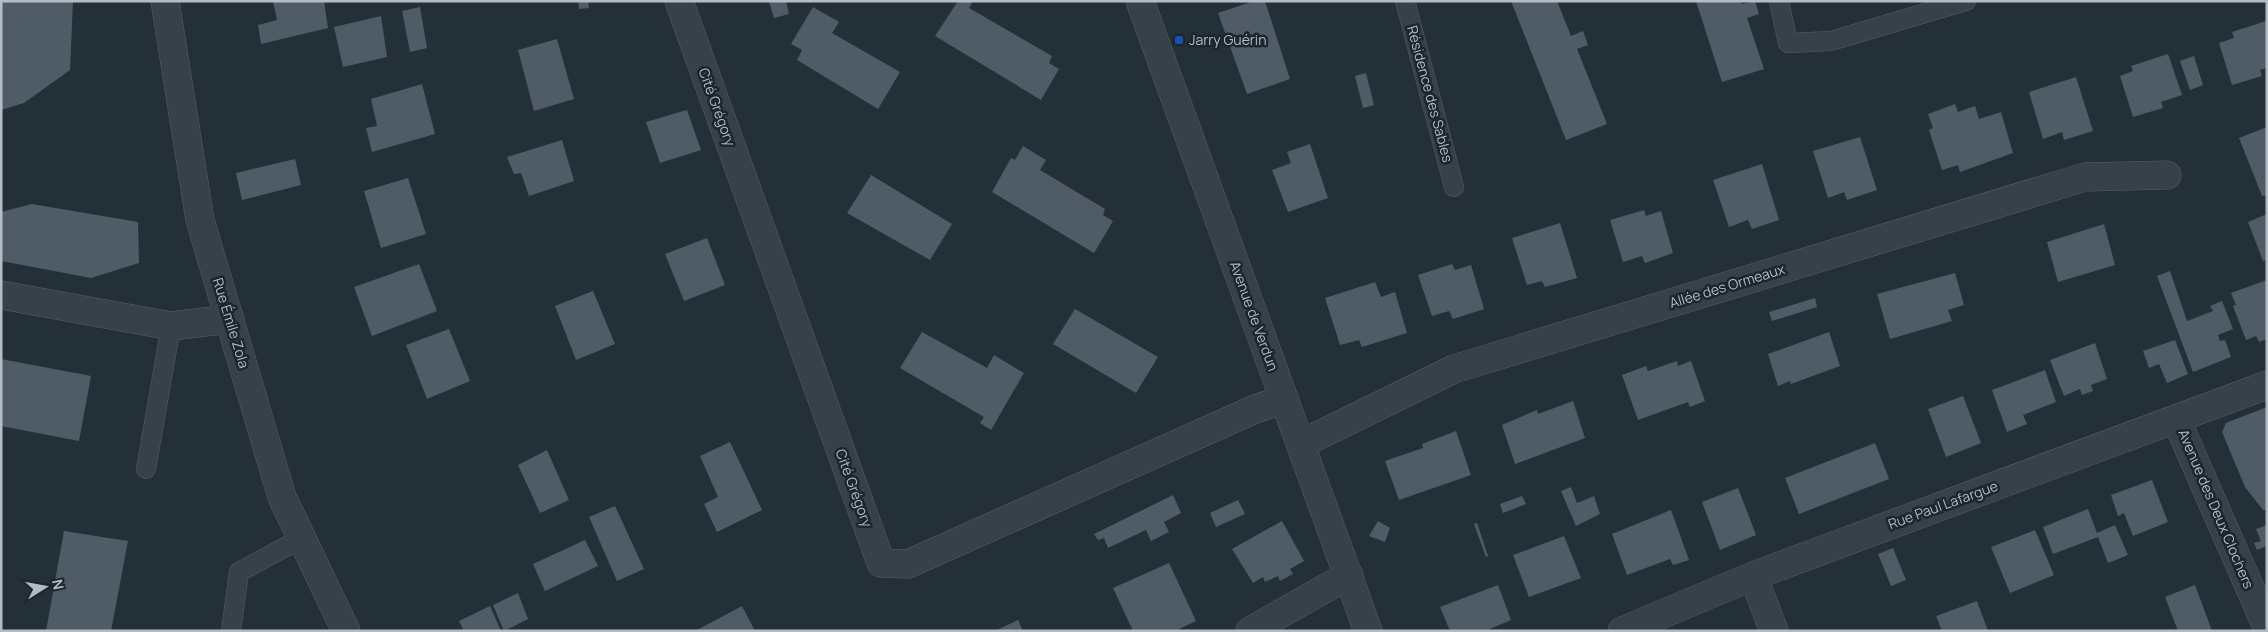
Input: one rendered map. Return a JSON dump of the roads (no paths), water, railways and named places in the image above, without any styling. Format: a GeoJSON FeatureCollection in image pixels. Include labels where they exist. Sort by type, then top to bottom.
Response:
{"type":"FeatureCollection","features":[{"type":"Feature","properties":{"kind":"street","name":"Rue Émile Zola"},"geometry":{"type":"LineString","coordinates":[[165,1],[200,220],[282,497],[346,631]]}},
{"type":"Feature","properties":{"kind":"street","name":"Cité Grégory"},"geometry":{"type":"LineString","coordinates":[[679,1],[881,563],[908,564],[1253,410],[1284,399]]}},
{"type":"Feature","properties":{"kind":"street","name":"Avenue de Verdun"},"geometry":{"type":"LineString","coordinates":[[1140,1],[1368,631]]}},
{"type":"Feature","properties":{"kind":"street","name":"Allée des Ormeaux"},"geometry":{"type":"LineString","coordinates":[[1301,444],[1454,369],[2085,177],[2167,175]]}},
{"type":"Feature","properties":{"kind":"street"},"geometry":{"type":"LineString","coordinates":[[1,295],[171,326],[230,319]]}},
{"type":"Feature","properties":{"kind":"street","name":"Rue Paul Lafargue"},"geometry":{"type":"LineString","coordinates":[[1622,631],[1753,576],[2267,385]]}},
{"type":"Feature","properties":{"kind":"street","name":"Avenue des Deux Clochers"},"geometry":{"type":"LineString","coordinates":[[2176,419],[2267,627]]}},
{"type":"Feature","properties":{"kind":"street"},"geometry":{"type":"LineString","coordinates":[[1250,631],[1349,575]]}},
{"type":"Feature","properties":{"kind":"street"},"geometry":{"type":"LineString","coordinates":[[1753,576],[1774,631]]}},
{"type":"Feature","properties":{"kind":"lane","name":"Résidence des Sables"},"geometry":{"type":"LineString","coordinates":[[1405,1],[1454,188]]}},
{"type":"Feature","properties":{"kind":"lane"},"geometry":{"type":"LineString","coordinates":[[1779,1],[1788,43],[1831,41],[1966,1]]}},
{"type":"Feature","properties":{"kind":"lane"},"geometry":{"type":"LineString","coordinates":[[146,469],[171,326]]}},
{"type":"Feature","properties":{"kind":"lane"},"geometry":{"type":"LineString","coordinates":[[231,631],[240,572],[302,538]]}},
{"type":"Feature","properties":{"kind":"place","name":"Jarry Guérin"},"geometry":{"type":"Point","coordinates":[1179,40]}}]}
